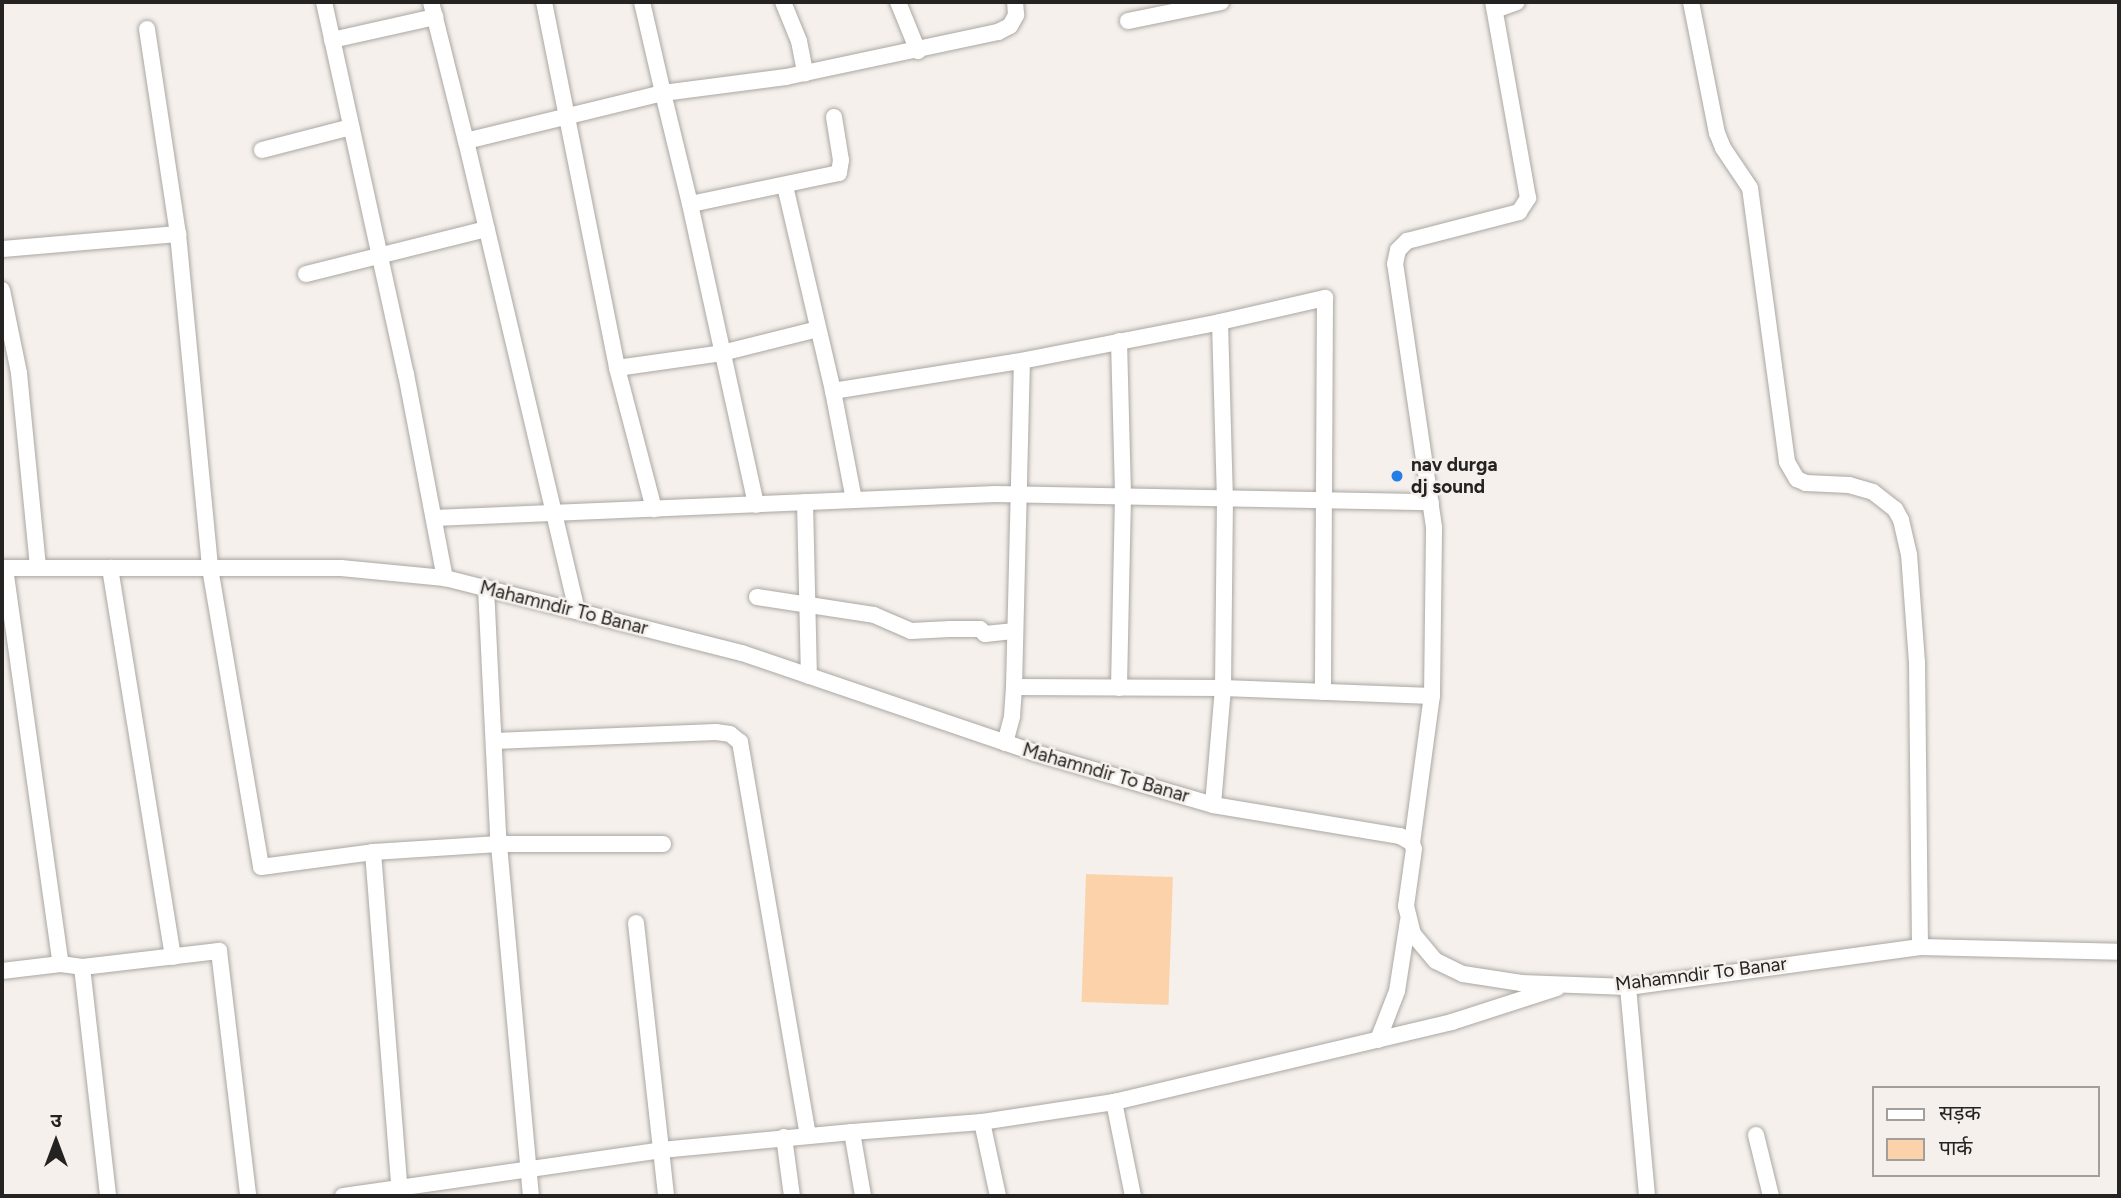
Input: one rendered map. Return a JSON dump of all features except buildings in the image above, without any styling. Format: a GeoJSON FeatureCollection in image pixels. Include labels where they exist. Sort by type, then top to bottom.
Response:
{"type":"FeatureCollection","features":[{"type":"Feature","properties":{"kind":"street"},"geometry":{"type":"LineString","coordinates":[[324,2],[445,578]]}},
{"type":"Feature","properties":{"kind":"street"},"geometry":{"type":"LineString","coordinates":[[544,2],[569,116],[617,368],[654,509]]}},
{"type":"Feature","properties":{"kind":"street"},"geometry":{"type":"LineString","coordinates":[[642,2],[690,204],[756,505]]}},
{"type":"Feature","properties":{"kind":"street"},"geometry":{"type":"LineString","coordinates":[[783,2],[799,41],[805,73]]}},
{"type":"Feature","properties":{"kind":"street"},"geometry":{"type":"LineString","coordinates":[[898,2],[918,51]]}},
{"type":"Feature","properties":{"kind":"street"},"geometry":{"type":"LineString","coordinates":[[466,141],[663,93],[805,73],[998,32],[1010,26],[1016,15],[1015,2]]}},
{"type":"Feature","properties":{"kind":"street"},"geometry":{"type":"LineString","coordinates":[[1128,21],[1221,2]]}},
{"type":"Feature","properties":{"kind":"street"},"geometry":{"type":"LineString","coordinates":[[1378,1040],[1397,991],[1408,921],[1406,906],[1414,858],[1412,843],[1432,696],[1434,527],[1395,264],[1398,250],[1407,241],[1519,212],[1528,198],[1494,6],[1517,2]]}},
{"type":"Feature","properties":{"kind":"street"},"geometry":{"type":"LineString","coordinates":[[1691,2],[1717,133],[1723,148],[1750,188],[1780,421],[1791,472],[1805,483],[1863,487],[1884,499],[1901,520],[1909,554],[1917,662],[1920,947]]}},
{"type":"Feature","properties":{"kind":"street"},"geometry":{"type":"LineString","coordinates":[[332,40],[433,10],[577,611]]}},
{"type":"Feature","properties":{"kind":"street"},"geometry":{"type":"LineString","coordinates":[[147,29],[178,234],[210,568],[261,867],[373,852],[499,844],[663,844]]}},
{"type":"Feature","properties":{"kind":"street"},"geometry":{"type":"LineString","coordinates":[[690,204],[839,173],[841,160],[834,117]]}},
{"type":"Feature","properties":{"kind":"street"},"geometry":{"type":"LineString","coordinates":[[262,150],[351,127]]}},
{"type":"Feature","properties":{"kind":"street"},"geometry":{"type":"LineString","coordinates":[[785,186],[833,391],[854,500]]}},
{"type":"Feature","properties":{"kind":"street"},"geometry":{"type":"LineString","coordinates":[[306,274],[486,229]]}},
{"type":"Feature","properties":{"kind":"street"},"geometry":{"type":"LineString","coordinates":[[2,248],[178,234]]}},
{"type":"Feature","properties":{"kind":"street"},"geometry":{"type":"LineString","coordinates":[[2,290],[19,373],[38,568]]}},
{"type":"Feature","properties":{"kind":"street"},"geometry":{"type":"LineString","coordinates":[[833,391],[1022,361],[1220,322],[1325,298],[1323,692]]}},
{"type":"Feature","properties":{"kind":"street"},"geometry":{"type":"LineString","coordinates":[[1213,805],[1223,688],[1225,498],[1220,322]]}},
{"type":"Feature","properties":{"kind":"street"},"geometry":{"type":"LineString","coordinates":[[617,368],[722,353],[818,329]]}},
{"type":"Feature","properties":{"kind":"street"},"geometry":{"type":"LineString","coordinates":[[1119,341],[1123,496],[1119,688]]}},
{"type":"Feature","properties":{"kind":"street"},"geometry":{"type":"LineString","coordinates":[[1004,743],[1012,716],[1014,687],[1022,361]]}},
{"type":"Feature","properties":{"kind":"street"},"geometry":{"type":"LineString","coordinates":[[433,519],[1020,494],[1431,502]]}},
{"type":"Feature","properties":{"kind":"street"},"geometry":{"type":"LineString","coordinates":[[805,502],[809,676]]}},
{"type":"Feature","properties":{"kind":"street"},"geometry":{"type":"LineString","coordinates":[[3,568],[61,964]]}},
{"type":"Feature","properties":{"kind":"street","name":"Mahamndir To Banar"},"geometry":{"type":"LineString","coordinates":[[3,568],[341,568],[445,578],[742,653],[1004,743],[1213,805],[1400,836],[1412,843]]}},
{"type":"Feature","properties":{"kind":"street"},"geometry":{"type":"LineString","coordinates":[[110,568],[173,957]]}},
{"type":"Feature","properties":{"kind":"street"},"geometry":{"type":"LineString","coordinates":[[486,588],[499,844],[531,1196]]}},
{"type":"Feature","properties":{"kind":"street"},"geometry":{"type":"LineString","coordinates":[[757,597],[808,607],[874,615],[911,631],[980,629],[985,634],[1015,631]]}},
{"type":"Feature","properties":{"kind":"street"},"geometry":{"type":"LineString","coordinates":[[1014,687],[1223,688],[1432,696]]}},
{"type":"Feature","properties":{"kind":"street"},"geometry":{"type":"LineString","coordinates":[[494,741],[716,732],[730,733],[740,742],[808,1134]]}},
{"type":"Feature","properties":{"kind":"street"},"geometry":{"type":"LineString","coordinates":[[373,852],[399,1193]]}},
{"type":"Feature","properties":{"kind":"street","name":"Mahamndir To Banar"},"geometry":{"type":"LineString","coordinates":[[1408,921],[1424,951],[1436,961],[1463,974],[1521,983],[1628,987],[1920,947],[2119,952]]}},
{"type":"Feature","properties":{"kind":"street"},"geometry":{"type":"LineString","coordinates":[[636,923],[666,1196]]}},
{"type":"Feature","properties":{"kind":"street"},"geometry":{"type":"LineString","coordinates":[[2,971],[61,964],[82,967],[219,951],[248,1196]]}},
{"type":"Feature","properties":{"kind":"street"},"geometry":{"type":"LineString","coordinates":[[82,967],[108,1196]]}},
{"type":"Feature","properties":{"kind":"street"},"geometry":{"type":"LineString","coordinates":[[343,1196],[399,1193],[528,1169],[661,1150],[808,1134],[982,1122],[1114,1102],[1452,1022],[1570,985]]}},
{"type":"Feature","properties":{"kind":"street"},"geometry":{"type":"LineString","coordinates":[[1628,987],[1647,1196]]}},
{"type":"Feature","properties":{"kind":"street"},"geometry":{"type":"LineString","coordinates":[[1114,1102],[1133,1196]]}},
{"type":"Feature","properties":{"kind":"street"},"geometry":{"type":"LineString","coordinates":[[982,1122],[999,1196]]}},
{"type":"Feature","properties":{"kind":"street"},"geometry":{"type":"LineString","coordinates":[[852,1132],[863,1196]]}},
{"type":"Feature","properties":{"kind":"street"},"geometry":{"type":"LineString","coordinates":[[1752,1196],[1770,1194],[1756,1135]]}},
{"type":"Feature","properties":{"kind":"street"},"geometry":{"type":"LineString","coordinates":[[784,1137],[792,1196]]}},
{"type":"Feature","properties":{"kind":"green space"},"geometry":{"type":"Polygon","coordinates":[[[1086,874],[1173,877],[1168,1005],[1082,1002],[1086,874]]]}},
{"type":"Feature","properties":{"kind":"place","name":"nav durga dj sound"},"geometry":{"type":"Point","coordinates":[1397,476]}}]}
